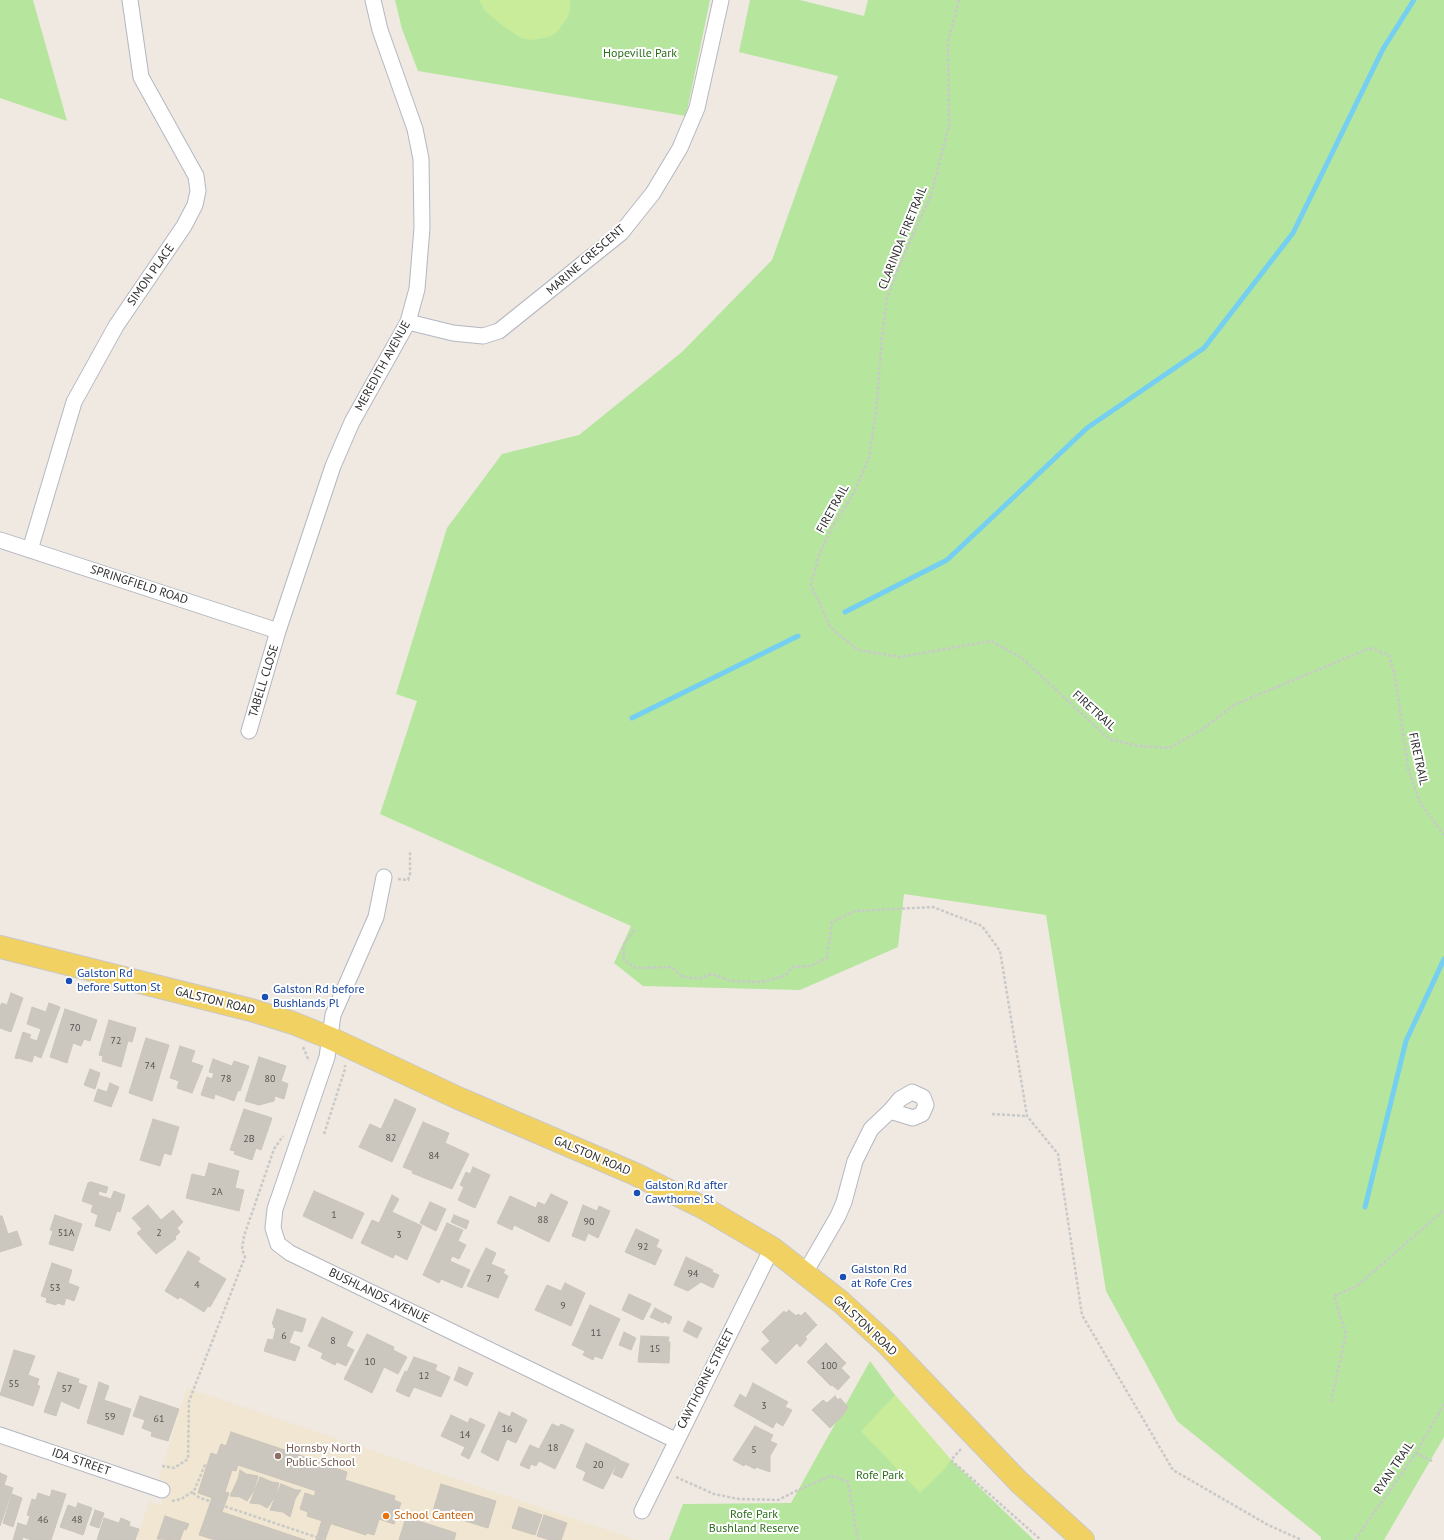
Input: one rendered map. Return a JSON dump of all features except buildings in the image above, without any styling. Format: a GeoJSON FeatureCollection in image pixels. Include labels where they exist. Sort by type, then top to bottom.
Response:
{"type":"FeatureCollection","features":[{"type":"Feature","properties":{"kind":"main road","name":"GALSTON ROAD"},"geometry":{"type":"LineString","coordinates":[[0,947],[251,1010],[293,1023],[330,1038],[458,1098],[673,1191],[744,1230],[772,1248],[805,1272],[841,1302],[888,1345],[1019,1482],[1083,1540]]}},
{"type":"Feature","properties":{"kind":"street","name":"SIMON PLACE"},"geometry":{"type":"LineString","coordinates":[[30,550],[74,402],[116,326],[184,226],[195,205],[198,190],[196,176],[141,77],[130,0]]}},
{"type":"Feature","properties":{"kind":"street","name":"MEREDITH AVENUE"},"geometry":{"type":"LineString","coordinates":[[278,631],[333,466],[352,422],[408,322],[417,289],[422,228],[421,159],[415,129],[380,30],[373,0]]}},
{"type":"Feature","properties":{"kind":"street","name":"MARINE CRESCENT"},"geometry":{"type":"LineString","coordinates":[[408,322],[453,333],[483,336],[499,331],[621,233],[653,193],[680,148],[697,108],[721,0]]}},
{"type":"Feature","properties":{"kind":"street","name":"SPRINGFIELD ROAD"},"geometry":{"type":"LineString","coordinates":[[0,540],[278,631]]}},
{"type":"Feature","properties":{"kind":"street","name":"TABELL CLOSE"},"geometry":{"type":"LineString","coordinates":[[249,731],[278,631]]}},
{"type":"Feature","properties":{"kind":"street","name":"BUSHLANDS AVENUE"},"geometry":{"type":"LineString","coordinates":[[384,877],[376,917],[333,1015],[327,1057],[275,1209],[273,1228],[278,1244],[290,1253],[675,1440]]}},
{"type":"Feature","properties":{"kind":"street"},"geometry":{"type":"LineString","coordinates":[[805,1272],[838,1216],[844,1202],[855,1161],[871,1129],[890,1111]]}},
{"type":"Feature","properties":{"kind":"street","name":"CAWTHORNE STREET"},"geometry":{"type":"LineString","coordinates":[[642,1511],[675,1440],[772,1248]]}},
{"type":"Feature","properties":{"kind":"street","name":"IDA STREET"},"geometry":{"type":"LineString","coordinates":[[0,1435],[164,1495]]}},
{"type":"Feature","properties":{"kind":"path","name":"CLARINDA FIRETRAIL"},"geometry":{"type":"LineString","coordinates":[[876,413],[882,336],[887,298],[901,262],[932,195],[949,126],[948,41],[959,0]]}},
{"type":"Feature","properties":{"kind":"path","name":"FIRETRAIL"},"geometry":{"type":"LineString","coordinates":[[876,413],[869,457],[854,493],[833,526],[819,555],[812,585],[831,628],[858,650],[900,657],[991,641],[1022,658],[1109,739],[1139,746],[1169,748],[1203,729],[1234,705],[1370,648],[1389,655],[1395,676],[1408,768],[1420,802],[1444,835]]}},
{"type":"Feature","properties":{"kind":"path"},"geometry":{"type":"LineString","coordinates":[[384,877],[408,880],[410,874],[410,850]]}},
{"type":"Feature","properties":{"kind":"path"},"geometry":{"type":"LineString","coordinates":[[634,930],[624,946],[624,960],[636,968],[672,967],[681,976],[698,979],[711,974],[732,980],[762,982],[784,976],[793,967],[810,966],[828,958],[832,922],[855,911],[933,907],[982,926],[1000,951],[1027,1116],[1058,1154],[1082,1315],[1173,1470],[1268,1525],[1302,1540]]}},
{"type":"Feature","properties":{"kind":"path"},"geometry":{"type":"LineString","coordinates":[[303,1047],[310,1065]]}},
{"type":"Feature","properties":{"kind":"path"},"geometry":{"type":"LineString","coordinates":[[324,1134],[345,1065]]}},
{"type":"Feature","properties":{"kind":"path"},"geometry":{"type":"LineString","coordinates":[[992,1114],[1027,1116]]}},
{"type":"Feature","properties":{"kind":"path"},"geometry":{"type":"LineString","coordinates":[[162,1466],[174,1468],[189,1460],[189,1401],[245,1257],[242,1249],[244,1236],[274,1149],[286,1132]]}},
{"type":"Feature","properties":{"kind":"path"},"geometry":{"type":"LineString","coordinates":[[1331,1402],[1346,1334],[1334,1296],[1357,1286],[1444,1210]]}},
{"type":"Feature","properties":{"kind":"path","name":"RYAN TRAIL"},"geometry":{"type":"LineString","coordinates":[[1355,1540],[1416,1453],[1444,1404]]}},
{"type":"Feature","properties":{"kind":"path"},"geometry":{"type":"LineString","coordinates":[[961,1448],[951,1460],[1041,1540]]}},
{"type":"Feature","properties":{"kind":"path"},"geometry":{"type":"LineString","coordinates":[[1416,1453],[1432,1461]]}},
{"type":"Feature","properties":{"kind":"path"},"geometry":{"type":"LineString","coordinates":[[164,1495],[181,1499],[193,1493],[197,1487],[205,1465],[203,1464]]}},
{"type":"Feature","properties":{"kind":"path"},"geometry":{"type":"LineString","coordinates":[[662,1470],[714,1494],[738,1499],[778,1500],[830,1476],[838,1477],[848,1482],[858,1540]]}},
{"type":"Feature","properties":{"kind":"path"},"geometry":{"type":"LineString","coordinates":[[193,1493],[200,1498],[319,1538]]}},
{"type":"Feature","properties":{"kind":"shaded area","name":"Hornsby North Public School"},"geometry":{"type":"Polygon","coordinates":[[[187,1388],[637,1540],[136,1540],[149,1502],[162,1505],[164,1480],[159,1478],[187,1388]]]}},
{"type":"Feature","properties":{"kind":"green space"},"geometry":{"type":"Polygon","coordinates":[[[0,0],[33,0],[67,121],[0,98],[0,0]]]}},
{"type":"Feature","properties":{"kind":"green space","name":"Hopeville Park"},"geometry":{"type":"Polygon","coordinates":[[[395,0],[710,0],[686,116],[418,71],[402,29],[395,0]]]}},
{"type":"Feature","properties":{"kind":"green space"},"geometry":{"type":"Polygon","coordinates":[[[479,0],[570,0],[570,8],[568,17],[557,32],[549,37],[531,40],[521,38],[503,26],[485,11],[479,0]]]}},
{"type":"Feature","properties":{"kind":"green space"},"geometry":{"type":"Polygon","coordinates":[[[750,0],[800,0],[864,16],[868,0],[1444,0],[1444,1437],[1384,1540],[1321,1540],[1321,1537],[1177,1421],[1106,1291],[1046,915],[904,894],[898,947],[800,990],[643,986],[614,963],[631,926],[380,814],[417,701],[396,694],[447,528],[502,454],[579,435],[682,352],[772,260],[838,76],[739,52],[750,0]]]}},
{"type":"Feature","properties":{"kind":"green space","name":"Rofe Park"},"geometry":{"type":"Polygon","coordinates":[[[870,1361],[895,1395],[951,1460],[1034,1540],[669,1540],[683,1504],[791,1503],[870,1361]]]}},
{"type":"Feature","properties":{"kind":"green space"},"geometry":{"type":"Polygon","coordinates":[[[895,1395],[951,1460],[944,1470],[920,1493],[861,1431],[895,1395]]]}},
{"type":"Feature","properties":{"kind":"waterway"},"geometry":{"type":"LineString","coordinates":[[845,612],[947,560],[1087,428],[1204,348],[1293,233],[1383,49],[1414,0]]}},
{"type":"Feature","properties":{"kind":"waterway"},"geometry":{"type":"LineString","coordinates":[[632,718],[798,636]]}},
{"type":"Feature","properties":{"kind":"waterway"},"geometry":{"type":"LineString","coordinates":[[1365,1207],[1406,1041],[1444,959]]}},
{"type":"Feature","properties":{"kind":"place","name":"Galston Rd before Sutton St"},"geometry":{"type":"Point","coordinates":[69,981]}},
{"type":"Feature","properties":{"kind":"place","name":"Galston Rd before Bushlands Pl"},"geometry":{"type":"Point","coordinates":[265,997]}},
{"type":"Feature","properties":{"kind":"place","name":"Galston Rd after Cawthorne St"},"geometry":{"type":"Point","coordinates":[637,1193]}},
{"type":"Feature","properties":{"kind":"place","name":"Galston Rd at Rofe Cres"},"geometry":{"type":"Point","coordinates":[843,1277]}},
{"type":"Feature","properties":{"kind":"place","name":"Hornsby North Public School"},"geometry":{"type":"Point","coordinates":[278,1456]}},
{"type":"Feature","properties":{"kind":"place","name":"School Canteen"},"geometry":{"type":"Point","coordinates":[386,1516]}},
{"type":"Feature","properties":{"kind":"park label","name":"Rofe Park Bushland Reserve"},"geometry":{"type":"Point","coordinates":[754,1522]}}]}
